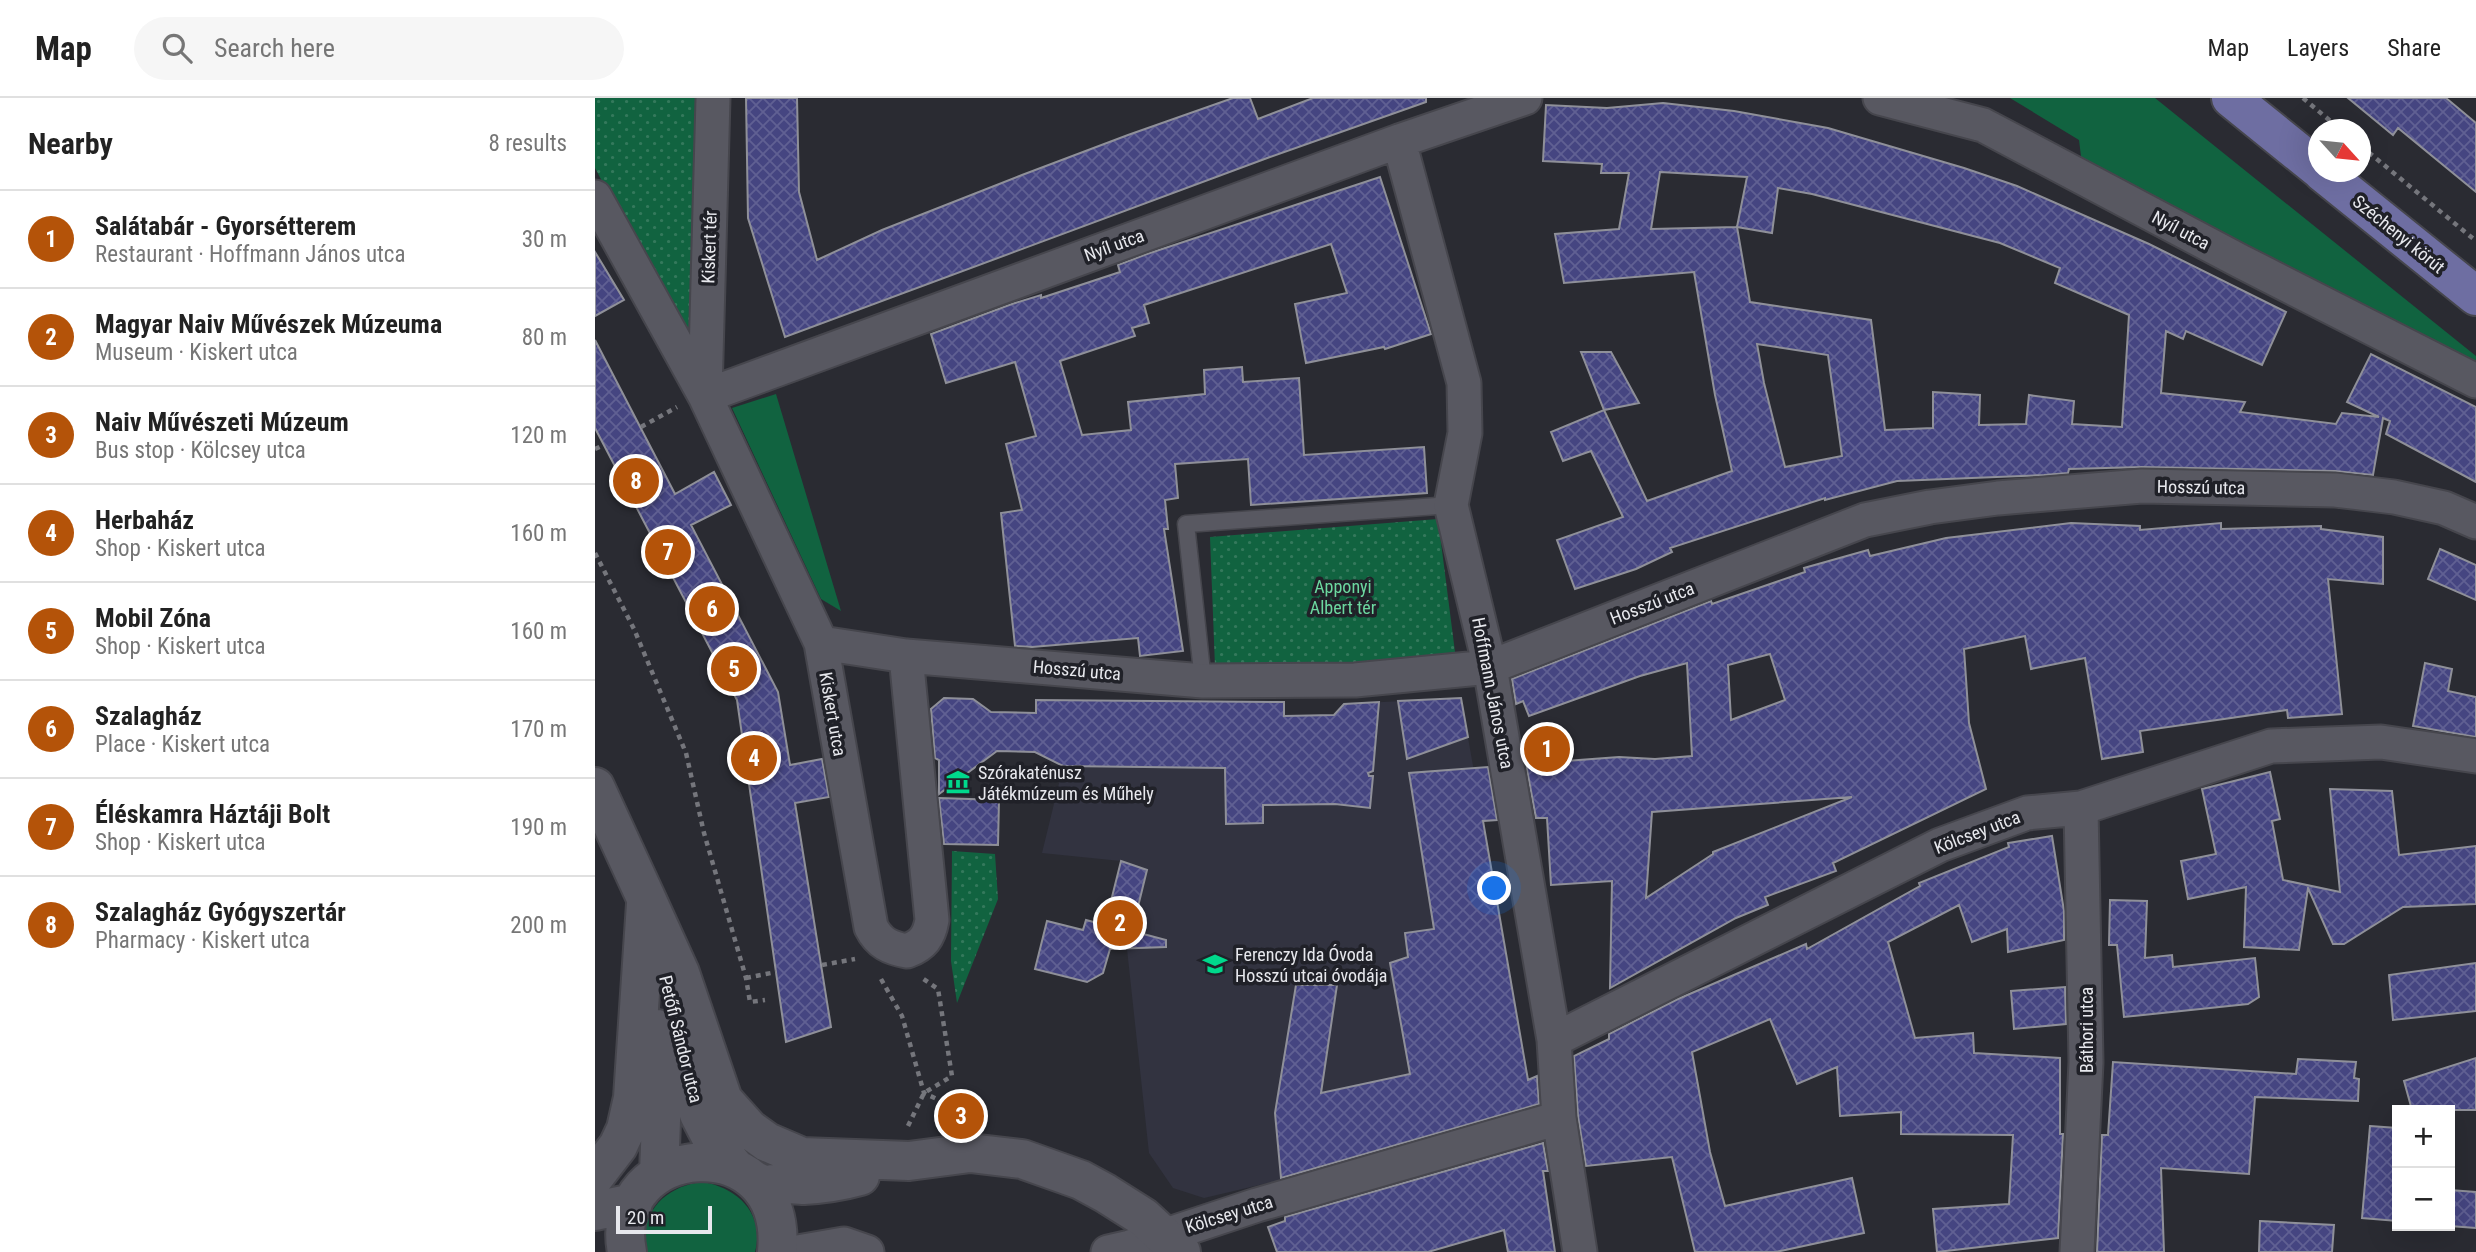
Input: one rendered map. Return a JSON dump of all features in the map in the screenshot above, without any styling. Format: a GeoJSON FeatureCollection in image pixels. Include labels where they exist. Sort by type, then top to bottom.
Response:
{"type":"FeatureCollection","features":[{"type":"Feature","properties":{"kind":"main road","name":"Széchenyi körút"},"geometry":{"type":"LineString","coordinates":[[2231,98],[2308,160]]}},
{"type":"Feature","properties":{"kind":"main road","name":"Széchenyi körút"},"geometry":{"type":"LineString","coordinates":[[2335,182],[2476,296]]}},
{"type":"Feature","properties":{"kind":"street","name":"Kiskert tér"},"geometry":{"type":"LineString","coordinates":[[696,398],[713,98]]}},
{"type":"Feature","properties":{"kind":"street","name":"Nyíl utca"},"geometry":{"type":"LineString","coordinates":[[696,398],[1399,141],[1525,98]]}},
{"type":"Feature","properties":{"kind":"street","name":"Nyíl utca"},"geometry":{"type":"LineString","coordinates":[[1880,98],[1983,125],[2240,261],[2476,381]]}},
{"type":"Feature","properties":{"kind":"street","name":"Hoffmann János utca"},"geometry":{"type":"LineString","coordinates":[[1399,141],[1464,383],[1465,433],[1451,505],[1490,667],[1554,1040],[1559,1118],[1580,1252]]}},
{"type":"Feature","properties":{"kind":"street","name":"Kiskert utca"},"geometry":{"type":"LineString","coordinates":[[595,197],[821,643],[871,927],[876,938],[907,951],[924,942],[930,933],[932,920],[907,656]]}},
{"type":"Feature","properties":{"kind":"street","name":"Hosszú utca"},"geometry":{"type":"LineString","coordinates":[[821,643],[907,656],[1203,681],[1355,680],[1490,667],[1865,520],[1930,507],[1998,498],[2142,486],[2335,491],[2393,497],[2444,508],[2476,522]]}},
{"type":"Feature","properties":{"kind":"street","name":"Kölcsey utca"},"geometry":{"type":"LineString","coordinates":[[1554,1040],[1940,845],[2027,813],[2081,808],[2271,746],[2381,742],[2476,756]]}},
{"type":"Feature","properties":{"kind":"street","name":"Petőfi Sándor utca"},"geometry":{"type":"LineString","coordinates":[[595,787],[646,898],[699,1114],[714,1143],[766,1196],[775,1214],[777,1252]]}},
{"type":"Feature","properties":{"kind":"street","name":"Báthori utca"},"geometry":{"type":"LineString","coordinates":[[2077,1252],[2086,1062],[2081,808]]}},
{"type":"Feature","properties":{"kind":"street","name":"Petőfi Sándor utca"},"geometry":{"type":"LineString","coordinates":[[646,898],[662,1095],[659,1174]]}},
{"type":"Feature","properties":{"kind":"street"},"geometry":{"type":"LineString","coordinates":[[646,898],[680,973],[723,1100],[735,1115],[767,1142],[802,1157],[907,1147]]}},
{"type":"Feature","properties":{"kind":"street"},"geometry":{"type":"LineString","coordinates":[[595,1176],[618,1146],[626,1129],[633,1098],[646,898]]}},
{"type":"Feature","properties":{"kind":"street","name":"Kölcsey utca"},"geometry":{"type":"LineString","coordinates":[[907,1147],[1023,1159],[1081,1180],[1143,1217],[1173,1243],[1257,1205],[1559,1118]]}},
{"type":"Feature","properties":{"kind":"street"},"geometry":{"type":"LineString","coordinates":[[627,1252],[626,1222],[633,1203],[644,1186],[659,1174],[678,1165],[697,1161],[717,1162],[765,1186],[804,1185],[835,1182],[907,1147]]}},
{"type":"Feature","properties":{"kind":"street"},"geometry":{"type":"LineString","coordinates":[[595,1211],[633,1203]]}},
{"type":"Feature","properties":{"kind":"street"},"geometry":{"type":"LineString","coordinates":[[1108,1252],[1173,1243]]}},
{"type":"Feature","properties":{"kind":"street"},"geometry":{"type":"LineString","coordinates":[[798,1252],[843,1244],[867,1252]]}},
{"type":"Feature","properties":{"kind":"lane"},"geometry":{"type":"LineString","coordinates":[[1203,681],[1186,524],[1451,505]]}},
{"type":"Feature","properties":{"kind":"path"},"geometry":{"type":"LineString","coordinates":[[2303,98],[2328,119]]}},
{"type":"Feature","properties":{"kind":"path"},"geometry":{"type":"LineString","coordinates":[[2371,154],[2476,241]]}},
{"type":"Feature","properties":{"kind":"path"},"geometry":{"type":"LineString","coordinates":[[641,427],[696,398]]}},
{"type":"Feature","properties":{"kind":"path"},"geometry":{"type":"LineString","coordinates":[[595,449],[604,445]]}},
{"type":"Feature","properties":{"kind":"path"},"geometry":{"type":"LineString","coordinates":[[595,553],[633,629],[686,753],[704,833],[746,978],[750,1002],[765,1000]]}},
{"type":"Feature","properties":{"kind":"path"},"geometry":{"type":"LineString","coordinates":[[822,965],[857,959]]}},
{"type":"Feature","properties":{"kind":"path"},"geometry":{"type":"LineString","coordinates":[[875,969],[902,1016],[923,1093],[907,1147]]}},
{"type":"Feature","properties":{"kind":"path"},"geometry":{"type":"LineString","coordinates":[[746,978],[775,972]]}},
{"type":"Feature","properties":{"kind":"path"},"geometry":{"type":"LineString","coordinates":[[916,974],[938,989],[952,1076],[923,1093]]}},
{"type":"Feature","properties":{"kind":"path"},"geometry":{"type":"LineString","coordinates":[[923,1093],[977,1118]]}},
{"type":"Feature","properties":{"kind":"shaded area"},"geometry":{"type":"Polygon","coordinates":[[[1461,698],[1533,1105],[1281,1180],[1204,1198],[1173,1188],[1149,1153],[1127,949],[1147,870],[1121,861],[1042,853],[1063,767],[1035,752],[1036,700],[1284,702],[1284,716],[1334,715],[1344,704],[1461,698]]]}},
{"type":"Feature","properties":{"kind":"green space"},"geometry":{"type":"Polygon","coordinates":[[[595,98],[700,98],[691,348],[595,168],[595,98]]]}},
{"type":"Feature","properties":{"kind":"green space"},"geometry":{"type":"Polygon","coordinates":[[[2010,98],[2155,98],[2476,356],[2476,365],[2083,172],[2079,140],[2010,98]]]}},
{"type":"Feature","properties":{"kind":"green space"},"geometry":{"type":"Polygon","coordinates":[[[776,394],[841,611],[821,599],[732,408],[776,394]]]}},
{"type":"Feature","properties":{"kind":"green space","name":"Apponyi Albert tér"},"geometry":{"type":"Polygon","coordinates":[[[1438,519],[1455,652],[1346,666],[1215,667],[1210,537],[1438,519]]]}},
{"type":"Feature","properties":{"kind":"green space"},"geometry":{"type":"Polygon","coordinates":[[[952,851],[995,854],[998,899],[957,1003],[951,961],[952,851]]]}},
{"type":"Feature","properties":{"kind":"green space"},"geometry":{"type":"Polygon","coordinates":[[[703,1182],[727,1190],[746,1205],[756,1226],[755,1252],[647,1252],[646,1225],[658,1204],[678,1189],[703,1182]]]}},
{"type":"Feature","properties":{"kind":"building"},"geometry":{"type":"Polygon","coordinates":[[[746,98],[797,98],[799,192],[817,260],[882,230],[1022,175],[1233,98],[1250,98],[1258,119],[1313,98],[1426,98],[1426,102],[785,337],[748,218],[746,98]]]}},
{"type":"Feature","properties":{"kind":"building"},"geometry":{"type":"Polygon","coordinates":[[[2348,98],[2446,98],[2476,123],[2476,192],[2398,128],[2393,135],[2348,98]]]}},
{"type":"Feature","properties":{"kind":"building"},"geometry":{"type":"Polygon","coordinates":[[[1663,103],[1734,111],[1828,128],[2017,186],[2149,244],[2286,312],[2262,365],[2186,331],[2183,339],[2166,331],[2161,393],[2245,402],[2240,412],[2336,424],[2342,413],[2379,417],[2347,402],[2371,354],[2476,407],[2476,482],[2386,434],[2390,421],[2383,418],[2373,475],[2335,471],[2142,467],[2069,469],[2068,473],[2044,475],[1897,481],[1825,498],[1670,548],[1672,552],[1636,569],[1575,589],[1557,540],[1623,517],[1591,451],[1563,461],[1551,432],[1604,410],[1647,501],[1732,471],[1715,395],[1694,272],[1564,283],[1555,234],[1619,229],[1629,173],[1601,173],[1602,164],[1543,161],[1546,105],[1607,108],[1663,103]],[[1660,172],[1651,229],[1737,227],[1747,177],[1660,172]],[[1778,188],[1772,233],[1737,227],[1750,302],[1871,320],[1885,430],[1933,428],[1933,392],[1980,395],[1979,425],[2026,424],[2029,395],[2074,401],[2072,424],[2122,427],[2129,315],[2055,283],[2060,268],[2000,243],[1812,194],[1778,188]],[[1757,344],[1785,467],[1842,456],[1828,355],[1757,344]]]}},
{"type":"Feature","properties":{"kind":"building"},"geometry":{"type":"Polygon","coordinates":[[[1380,177],[1431,334],[1385,349],[1384,347],[1306,363],[1295,304],[1347,293],[1331,244],[1144,305],[1149,323],[1132,328],[1135,336],[1060,361],[1082,435],[1131,430],[1128,402],[1205,394],[1204,370],[1242,367],[1243,382],[1299,378],[1304,455],[1424,447],[1427,493],[1251,505],[1248,459],[1175,464],[1178,498],[1165,500],[1168,529],[1164,529],[1183,651],[1140,656],[1138,638],[1032,647],[1015,646],[1001,513],[1022,510],[1006,444],[1036,436],[1015,362],[946,383],[931,334],[1012,304],[1041,295],[1041,298],[1120,272],[1118,265],[1147,254],[1380,177]]]}},
{"type":"Feature","properties":{"kind":"building"},"geometry":{"type":"Polygon","coordinates":[[[595,252],[624,300],[595,316],[595,252]]]}},
{"type":"Feature","properties":{"kind":"building"},"geometry":{"type":"Polygon","coordinates":[[[595,340],[675,494],[714,472],[731,505],[691,525],[778,692],[790,765],[822,759],[829,797],[795,803],[831,1027],[786,1042],[737,700],[595,428],[595,340]]]}},
{"type":"Feature","properties":{"kind":"building"},"geometry":{"type":"Polygon","coordinates":[[[1581,352],[1611,352],[1639,403],[1604,410],[1581,352]]]}},
{"type":"Feature","properties":{"kind":"building"},"geometry":{"type":"Polygon","coordinates":[[[2071,523],[2140,526],[2140,530],[2221,523],[2221,529],[2321,526],[2321,529],[2383,537],[2383,584],[2328,579],[2342,714],[2288,718],[2287,710],[2140,731],[2143,752],[2102,759],[2085,658],[2031,669],[2025,636],[1964,649],[1969,723],[1986,789],[1833,863],[1836,871],[1765,897],[1768,905],[1736,918],[1610,988],[1612,881],[1551,885],[1547,818],[1536,818],[1526,764],[1619,757],[1655,759],[1692,756],[1687,663],[1640,676],[1529,716],[1523,701],[1516,704],[1512,679],[1711,601],[1712,604],[1805,572],[1804,568],[1868,550],[1870,556],[1946,538],[2071,523]],[[1770,654],[1728,665],[1731,720],[1785,700],[1770,654]],[[1852,797],[1652,812],[1646,898],[1713,852],[1852,797]]]}},
{"type":"Feature","properties":{"kind":"building"},"geometry":{"type":"Polygon","coordinates":[[[2440,549],[2476,565],[2476,600],[2428,579],[2440,549]]]}},
{"type":"Feature","properties":{"kind":"building"},"geometry":{"type":"Polygon","coordinates":[[[2425,663],[2452,669],[2448,691],[2476,697],[2476,737],[2413,726],[2425,663]]]}},
{"type":"Feature","properties":{"kind":"building"},"geometry":{"type":"Polygon","coordinates":[[[944,698],[973,699],[991,712],[1036,713],[1036,700],[1284,702],[1284,716],[1334,715],[1344,704],[1379,702],[1373,771],[1368,773],[1373,776],[1370,808],[1335,804],[1263,805],[1263,823],[1226,824],[1225,768],[1063,766],[1035,752],[997,751],[939,794],[939,760],[935,758],[931,709],[944,698]]]}},
{"type":"Feature","properties":{"kind":"building"},"geometry":{"type":"Polygon","coordinates":[[[1461,698],[1468,737],[1407,759],[1398,701],[1461,698]]]}},
{"type":"Feature","properties":{"kind":"building"},"geometry":{"type":"Polygon","coordinates":[[[1488,767],[1497,820],[1483,821],[1528,1080],[1537,1076],[1539,1104],[1281,1178],[1275,1113],[1296,985],[1337,985],[1321,1093],[1410,1074],[1390,963],[1408,957],[1405,933],[1434,929],[1409,773],[1488,767]]]}},
{"type":"Feature","properties":{"kind":"building"},"geometry":{"type":"Polygon","coordinates":[[[2270,772],[2280,819],[2272,821],[2283,880],[2340,892],[2330,789],[2392,791],[2399,855],[2476,846],[2476,904],[2403,907],[2344,944],[2333,944],[2308,888],[2299,950],[2244,947],[2246,887],[2188,899],[2181,861],[2216,854],[2202,789],[2270,772]]]}},
{"type":"Feature","properties":{"kind":"building"},"geometry":{"type":"Polygon","coordinates":[[[939,798],[999,800],[998,845],[944,844],[939,798]]]}},
{"type":"Feature","properties":{"kind":"building"},"geometry":{"type":"Polygon","coordinates":[[[2052,836],[2064,911],[2064,940],[2008,952],[2007,929],[1972,942],[1959,905],[1888,942],[1915,1038],[1973,1033],[1974,1053],[2060,1058],[2060,1134],[2063,1134],[2058,1238],[1937,1252],[1933,1209],[2009,1204],[2013,1135],[1901,1134],[1901,1112],[1840,1116],[1837,1067],[1797,1084],[1770,1019],[1692,1052],[1710,1152],[1725,1206],[1852,1178],[1864,1233],[1776,1252],[1695,1252],[1672,1157],[1586,1166],[1578,1116],[1574,1056],[1609,1039],[1609,1034],[1678,999],[1806,944],[1807,949],[1920,886],[1919,883],[2009,847],[2008,843],[2052,836]]]}},
{"type":"Feature","properties":{"kind":"building"},"geometry":{"type":"Polygon","coordinates":[[[1121,861],[1147,870],[1132,931],[1166,940],[1166,947],[1110,949],[1103,973],[1087,982],[1035,969],[1047,921],[1083,930],[1086,920],[1105,925],[1121,861]]]}},
{"type":"Feature","properties":{"kind":"building"},"geometry":{"type":"Polygon","coordinates":[[[2110,900],[2147,901],[2145,958],[2172,955],[2173,967],[2255,958],[2259,997],[2248,1004],[2124,1017],[2117,945],[2109,945],[2110,900]]]}},
{"type":"Feature","properties":{"kind":"building"},"geometry":{"type":"Polygon","coordinates":[[[2476,963],[2476,1011],[2393,1020],[2389,975],[2476,963]]]}},
{"type":"Feature","properties":{"kind":"building"},"geometry":{"type":"Polygon","coordinates":[[[2065,987],[2066,1024],[2014,1029],[2011,991],[2065,987]]]}},
{"type":"Feature","properties":{"kind":"building"},"geometry":{"type":"Polygon","coordinates":[[[2476,1058],[2476,1110],[2455,1110],[2455,1105],[2411,1105],[2404,1081],[2476,1058]]]}},
{"type":"Feature","properties":{"kind":"building"},"geometry":{"type":"Polygon","coordinates":[[[2298,1059],[2356,1062],[2354,1078],[2359,1079],[2358,1101],[2255,1097],[2249,1174],[2161,1168],[2164,1252],[2097,1252],[2102,1135],[2108,1135],[2113,1062],[2296,1074],[2298,1059]]]}},
{"type":"Feature","properties":{"kind":"building"},"geometry":{"type":"Polygon","coordinates":[[[2370,1126],[2392,1128],[2392,1221],[2362,1218],[2370,1126]]]}},
{"type":"Feature","properties":{"kind":"building"},"geometry":{"type":"Polygon","coordinates":[[[1543,1143],[1548,1171],[1543,1171],[1555,1252],[1508,1252],[1504,1230],[1428,1252],[1277,1252],[1268,1227],[1285,1221],[1285,1217],[1543,1143]]]}},
{"type":"Feature","properties":{"kind":"building"},"geometry":{"type":"Polygon","coordinates":[[[2455,1190],[2476,1192],[2476,1228],[2455,1226],[2455,1190]]]}},
{"type":"Feature","properties":{"kind":"building"},"geometry":{"type":"Polygon","coordinates":[[[2260,1221],[2334,1225],[2332,1252],[2259,1252],[2260,1221]]]}},
{"type":"Feature","properties":{"kind":"place","name":"Szalagház Gyógyszertár"},"geometry":{"type":"Point","coordinates":[636,481]}},
{"type":"Feature","properties":{"kind":"place","name":"Éléskamra Háztáji Bolt"},"geometry":{"type":"Point","coordinates":[668,552]}},
{"type":"Feature","properties":{"kind":"place","name":"Szalagház"},"geometry":{"type":"Point","coordinates":[712,609]}},
{"type":"Feature","properties":{"kind":"place","name":"Mobil Zóna"},"geometry":{"type":"Point","coordinates":[734,669]}},
{"type":"Feature","properties":{"kind":"place","name":"Salátabár - Gyorsétterem"},"geometry":{"type":"Point","coordinates":[1547,749]}},
{"type":"Feature","properties":{"kind":"place","name":"Herbaház"},"geometry":{"type":"Point","coordinates":[754,758]}},
{"type":"Feature","properties":{"kind":"place","name":"Szórakaténusz Játékmúzeum és Műhely"},"geometry":{"type":"Point","coordinates":[958,782]}},
{"type":"Feature","properties":{"kind":"place","name":"Magyar Naiv Művészek Múzeuma"},"geometry":{"type":"Point","coordinates":[1120,923]}},
{"type":"Feature","properties":{"kind":"place","name":"Ferenczy Ida Óvoda Hosszú utcai óvodája"},"geometry":{"type":"Point","coordinates":[1215,964]}},
{"type":"Feature","properties":{"kind":"place","name":"Naiv Művészeti Múzeum"},"geometry":{"type":"Point","coordinates":[961,1116]}}]}
